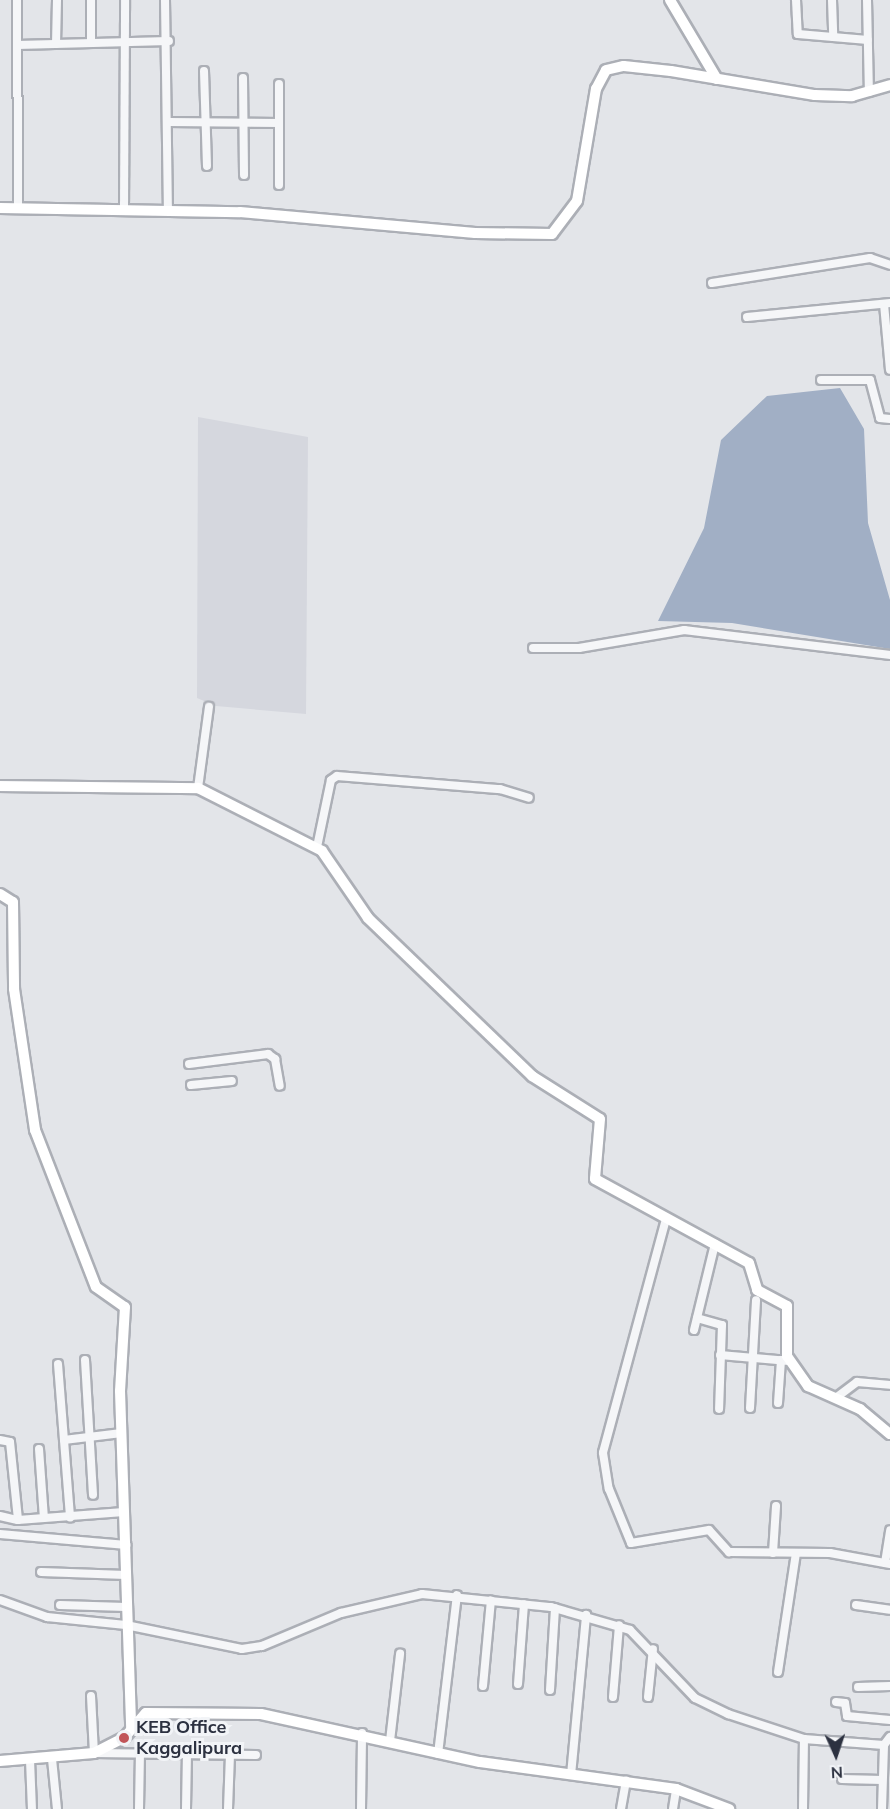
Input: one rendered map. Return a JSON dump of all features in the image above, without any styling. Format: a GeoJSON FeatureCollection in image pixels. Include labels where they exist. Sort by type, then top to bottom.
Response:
{"type":"FeatureCollection","features":[{"type":"Feature","properties":{"kind":"street"},"geometry":{"type":"LineString","coordinates":[[17,0],[18,208]]}},
{"type":"Feature","properties":{"kind":"street"},"geometry":{"type":"LineString","coordinates":[[56,44],[57,0]]}},
{"type":"Feature","properties":{"kind":"street"},"geometry":{"type":"LineString","coordinates":[[90,43],[91,0]]}},
{"type":"Feature","properties":{"kind":"street"},"geometry":{"type":"LineString","coordinates":[[124,208],[125,0]]}},
{"type":"Feature","properties":{"kind":"street"},"geometry":{"type":"LineString","coordinates":[[165,0],[170,41],[168,209]]}},
{"type":"Feature","properties":{"kind":"street"},"geometry":{"type":"LineString","coordinates":[[670,0],[717,80]]}},
{"type":"Feature","properties":{"kind":"street"},"geometry":{"type":"LineString","coordinates":[[796,0],[798,34],[868,40]]}},
{"type":"Feature","properties":{"kind":"street"},"geometry":{"type":"LineString","coordinates":[[832,0],[833,37]]}},
{"type":"Feature","properties":{"kind":"street"},"geometry":{"type":"LineString","coordinates":[[867,0],[869,92]]}},
{"type":"Feature","properties":{"kind":"street"},"geometry":{"type":"LineString","coordinates":[[17,45],[170,41]]}},
{"type":"Feature","properties":{"kind":"street"},"geometry":{"type":"LineString","coordinates":[[0,208],[168,209],[552,234],[577,201],[596,88],[606,70],[624,66],[815,95],[869,92],[890,85]]}},
{"type":"Feature","properties":{"kind":"street"},"geometry":{"type":"LineString","coordinates":[[204,70],[207,166]]}},
{"type":"Feature","properties":{"kind":"street"},"geometry":{"type":"LineString","coordinates":[[243,78],[244,175]]}},
{"type":"Feature","properties":{"kind":"street"},"geometry":{"type":"LineString","coordinates":[[279,84],[279,185]]}},
{"type":"Feature","properties":{"kind":"street"},"geometry":{"type":"LineString","coordinates":[[169,122],[279,123]]}},
{"type":"Feature","properties":{"kind":"street"},"geometry":{"type":"LineString","coordinates":[[712,283],[870,258],[890,265]]}},
{"type":"Feature","properties":{"kind":"street"},"geometry":{"type":"LineString","coordinates":[[747,317],[887,304],[890,370]]}},
{"type":"Feature","properties":{"kind":"street"},"geometry":{"type":"LineString","coordinates":[[821,380],[870,380],[880,418],[890,419]]}},
{"type":"Feature","properties":{"kind":"street"},"geometry":{"type":"LineString","coordinates":[[533,648],[579,648],[684,630],[890,655]]}},
{"type":"Feature","properties":{"kind":"street"},"geometry":{"type":"LineString","coordinates":[[198,789],[209,707]]}},
{"type":"Feature","properties":{"kind":"street"},"geometry":{"type":"LineString","coordinates":[[317,847],[331,780],[337,776],[500,789],[529,798]]}},
{"type":"Feature","properties":{"kind":"street"},"geometry":{"type":"LineString","coordinates":[[0,786],[198,789],[317,847],[333,862],[348,895],[368,918],[532,1076],[600,1119],[595,1179],[749,1263],[759,1292],[785,1305],[785,1361],[778,1403]]}},
{"type":"Feature","properties":{"kind":"street"},"geometry":{"type":"LineString","coordinates":[[0,894],[14,902],[14,989],[35,1130],[96,1287],[125,1306],[122,1433],[127,1545],[126,1624],[131,1728]]}},
{"type":"Feature","properties":{"kind":"street"},"geometry":{"type":"LineString","coordinates":[[189,1064],[268,1054],[275,1059],[280,1086]]}},
{"type":"Feature","properties":{"kind":"street"},"geometry":{"type":"LineString","coordinates":[[191,1085],[232,1081]]}},
{"type":"Feature","properties":{"kind":"street"},"geometry":{"type":"LineString","coordinates":[[666,1218],[629,1370],[605,1442],[609,1489],[634,1544],[709,1530],[729,1552],[796,1553],[888,1563],[890,1530]]}},
{"type":"Feature","properties":{"kind":"street"},"geometry":{"type":"LineString","coordinates":[[694,1330],[715,1244]]}},
{"type":"Feature","properties":{"kind":"street"},"geometry":{"type":"LineString","coordinates":[[750,1408],[756,1300]]}},
{"type":"Feature","properties":{"kind":"street"},"geometry":{"type":"LineString","coordinates":[[697,1318],[722,1325],[719,1409]]}},
{"type":"Feature","properties":{"kind":"street"},"geometry":{"type":"LineString","coordinates":[[720,1355],[785,1361],[808,1386],[837,1396],[890,1434]]}},
{"type":"Feature","properties":{"kind":"street"},"geometry":{"type":"LineString","coordinates":[[86,1360],[93,1495]]}},
{"type":"Feature","properties":{"kind":"street"},"geometry":{"type":"LineString","coordinates":[[58,1364],[70,1518]]}},
{"type":"Feature","properties":{"kind":"street"},"geometry":{"type":"LineString","coordinates":[[837,1396],[856,1382],[890,1385]]}},
{"type":"Feature","properties":{"kind":"street"},"geometry":{"type":"LineString","coordinates":[[64,1440],[122,1433]]}},
{"type":"Feature","properties":{"kind":"street"},"geometry":{"type":"LineString","coordinates":[[0,1440],[10,1442],[18,1520]]}},
{"type":"Feature","properties":{"kind":"street"},"geometry":{"type":"LineString","coordinates":[[39,1449],[44,1518]]}},
{"type":"Feature","properties":{"kind":"street"},"geometry":{"type":"LineString","coordinates":[[773,1552],[776,1506]]}},
{"type":"Feature","properties":{"kind":"street"},"geometry":{"type":"LineString","coordinates":[[0,1516],[18,1520],[70,1518],[124,1512]]}},
{"type":"Feature","properties":{"kind":"street"},"geometry":{"type":"LineString","coordinates":[[0,1534],[127,1545]]}},
{"type":"Feature","properties":{"kind":"street"},"geometry":{"type":"LineString","coordinates":[[778,1672],[796,1553]]}},
{"type":"Feature","properties":{"kind":"street"},"geometry":{"type":"LineString","coordinates":[[41,1572],[126,1575]]}},
{"type":"Feature","properties":{"kind":"street"},"geometry":{"type":"LineString","coordinates":[[0,1600],[47,1617],[126,1624],[215,1647],[250,1648],[359,1608],[422,1594],[457,1595],[555,1608],[619,1625],[653,1649],[695,1698],[804,1739],[884,1745]]}},
{"type":"Feature","properties":{"kind":"street"},"geometry":{"type":"LineString","coordinates":[[438,1754],[457,1595]]}},
{"type":"Feature","properties":{"kind":"street"},"geometry":{"type":"LineString","coordinates":[[483,1686],[491,1599]]}},
{"type":"Feature","properties":{"kind":"street"},"geometry":{"type":"LineString","coordinates":[[518,1684],[524,1604]]}},
{"type":"Feature","properties":{"kind":"street"},"geometry":{"type":"LineString","coordinates":[[60,1605],[126,1607]]}},
{"type":"Feature","properties":{"kind":"street"},"geometry":{"type":"LineString","coordinates":[[856,1605],[890,1610]]}},
{"type":"Feature","properties":{"kind":"street"},"geometry":{"type":"LineString","coordinates":[[550,1690],[555,1608]]}},
{"type":"Feature","properties":{"kind":"street"},"geometry":{"type":"LineString","coordinates":[[571,1775],[586,1615]]}},
{"type":"Feature","properties":{"kind":"street"},"geometry":{"type":"LineString","coordinates":[[614,1697],[619,1625]]}},
{"type":"Feature","properties":{"kind":"street"},"geometry":{"type":"LineString","coordinates":[[648,1696],[653,1649]]}},
{"type":"Feature","properties":{"kind":"street"},"geometry":{"type":"LineString","coordinates":[[390,1741],[400,1654]]}},
{"type":"Feature","properties":{"kind":"street"},"geometry":{"type":"LineString","coordinates":[[858,1687],[890,1686]]}},
{"type":"Feature","properties":{"kind":"street"},"geometry":{"type":"LineString","coordinates":[[91,1696],[94,1753]]}},
{"type":"Feature","properties":{"kind":"street"},"geometry":{"type":"LineString","coordinates":[[836,1702],[845,1703],[847,1716],[890,1720]]}},
{"type":"Feature","properties":{"kind":"street"},"geometry":{"type":"LineString","coordinates":[[94,1753],[131,1728],[146,1713],[261,1714],[362,1733],[438,1754],[676,1789],[729,1809]]}},
{"type":"Feature","properties":{"kind":"street"},"geometry":{"type":"LineString","coordinates":[[361,1809],[362,1733]]}},
{"type":"Feature","properties":{"kind":"street"},"geometry":{"type":"LineString","coordinates":[[882,1809],[884,1745],[890,1737]]}},
{"type":"Feature","properties":{"kind":"street"},"geometry":{"type":"LineString","coordinates":[[802,1809],[804,1739]]}},
{"type":"Feature","properties":{"kind":"street"},"geometry":{"type":"LineString","coordinates":[[0,1761],[52,1759],[94,1753],[256,1755]]}},
{"type":"Feature","properties":{"kind":"street"},"geometry":{"type":"LineString","coordinates":[[139,1809],[140,1754]]}},
{"type":"Feature","properties":{"kind":"street"},"geometry":{"type":"LineString","coordinates":[[186,1809],[187,1754]]}},
{"type":"Feature","properties":{"kind":"street"},"geometry":{"type":"LineString","coordinates":[[228,1809],[230,1755]]}},
{"type":"Feature","properties":{"kind":"street"},"geometry":{"type":"LineString","coordinates":[[52,1759],[57,1809]]}},
{"type":"Feature","properties":{"kind":"street"},"geometry":{"type":"LineString","coordinates":[[30,1760],[32,1809]]}},
{"type":"Feature","properties":{"kind":"street"},"geometry":{"type":"LineString","coordinates":[[842,1779],[882,1780]]}},
{"type":"Feature","properties":{"kind":"street"},"geometry":{"type":"LineString","coordinates":[[621,1809],[626,1780]]}},
{"type":"Feature","properties":{"kind":"street"},"geometry":{"type":"LineString","coordinates":[[673,1809],[676,1789]]}},
{"type":"Feature","properties":{"kind":"shaded area"},"geometry":{"type":"Polygon","coordinates":[[[198,417],[308,437],[306,714],[216,706],[197,698],[198,417]]]}},
{"type":"Feature","properties":{"kind":"water"},"geometry":{"type":"Polygon","coordinates":[[[840,388],[864,429],[868,523],[890,600],[890,649],[732,623],[658,621],[704,528],[721,440],[767,396],[840,388]]]}},
{"type":"Feature","properties":{"kind":"place","name":"KEB Office Kaggalipura"},"geometry":{"type":"Point","coordinates":[124,1738]}}]}
